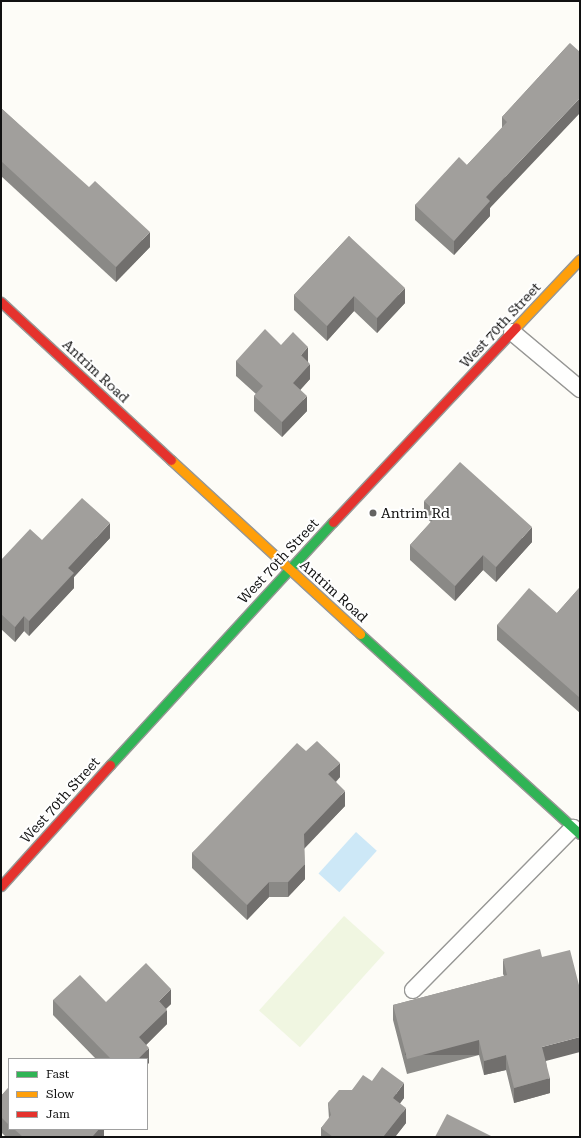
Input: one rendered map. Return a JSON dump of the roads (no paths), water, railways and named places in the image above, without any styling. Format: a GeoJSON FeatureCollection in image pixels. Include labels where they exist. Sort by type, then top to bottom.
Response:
{"type":"FeatureCollection","features":[{"type":"Feature","properties":{"kind":"street","name":"West 70th Street"},"geometry":{"type":"LineString","coordinates":[[1,886],[289,569],[580,259]]}},
{"type":"Feature","properties":{"kind":"street","name":"Antrim Road"},"geometry":{"type":"LineString","coordinates":[[1,302],[289,569],[577,831]]}},
{"type":"Feature","properties":{"kind":"lane"},"geometry":{"type":"LineString","coordinates":[[512,332],[580,389]]}},
{"type":"Feature","properties":{"kind":"lane"},"geometry":{"type":"LineString","coordinates":[[413,990],[577,831]]}},
{"type":"Feature","properties":{"kind":"water"},"geometry":{"type":"Polygon","coordinates":[[[356,832],[377,851],[339,892],[319,874],[356,832]]]}},
{"type":"Feature","properties":{"kind":"place","name":"Antrim Rd"},"geometry":{"type":"Point","coordinates":[373,513]}}]}
